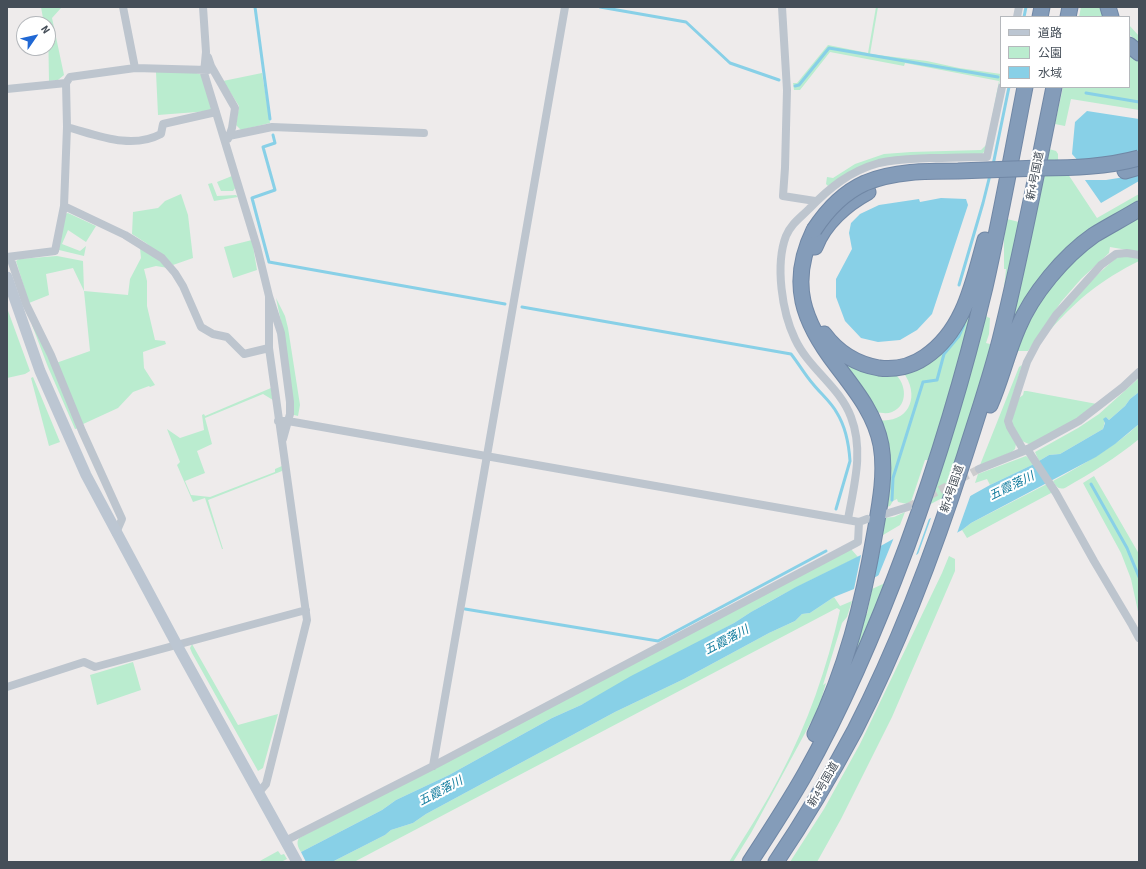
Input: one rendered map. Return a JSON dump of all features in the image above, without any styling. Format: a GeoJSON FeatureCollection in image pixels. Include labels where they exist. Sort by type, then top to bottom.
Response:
{"type":"FeatureCollection","features":[{"type":"Feature","properties":{"kind":"highway"},"geometry":{"type":"LineString","coordinates":[[1130,46],[1139,54]]}},
{"type":"Feature","properties":{"kind":"highway"},"geometry":{"type":"LineString","coordinates":[[1018,88],[991,217],[970,294],[953,329],[934,351],[910,365],[895,368],[883,368],[868,366],[851,359],[829,341],[823,332],[813,310],[809,280],[818,232],[827,212],[843,197],[865,184],[886,177],[921,172],[1079,168],[1124,162],[1139,158]]}},
{"type":"Feature","properties":{"kind":"highway","name":"新4号国道"},"geometry":{"type":"LineString","coordinates":[[750,862],[805,774],[837,712],[861,661],[895,578],[914,509],[949,422],[985,286],[1025,88]]}},
{"type":"Feature","properties":{"kind":"highway","name":"新4号国道"},"geometry":{"type":"LineString","coordinates":[[776,862],[804,820],[855,729],[892,650],[928,561],[952,494],[1000,341],[1031,203],[1054,88]]}},
{"type":"Feature","properties":{"kind":"highway"},"geometry":{"type":"LineString","coordinates":[[750,862],[823,718],[838,681],[860,609],[880,502],[882,462],[881,445],[877,430],[861,398],[816,337],[808,322],[801,292],[800,277],[806,246],[818,232],[857,198],[868,192],[895,183],[927,180],[1080,177],[1118,172],[1139,167]]}},
{"type":"Feature","properties":{"kind":"highway"},"geometry":{"type":"LineString","coordinates":[[952,494],[992,400],[1018,327],[1035,298],[1049,278],[1078,248],[1110,226],[1139,210]]}},
{"type":"Feature","properties":{"kind":"street"},"geometry":{"type":"LineString","coordinates":[[123,7],[135,68]]}},
{"type":"Feature","properties":{"kind":"street"},"geometry":{"type":"LineString","coordinates":[[203,7],[206,52],[204,70],[205,78],[216,112],[226,136],[269,296],[281,333],[290,402],[290,414],[282,442]]}},
{"type":"Feature","properties":{"kind":"street"},"geometry":{"type":"LineString","coordinates":[[433,766],[565,7]]}},
{"type":"Feature","properties":{"kind":"street"},"geometry":{"type":"LineString","coordinates":[[782,7],[787,90],[785,168],[782,196],[815,202]]}},
{"type":"Feature","properties":{"kind":"street"},"geometry":{"type":"LineString","coordinates":[[206,52],[213,70],[235,108],[232,128],[226,136]]}},
{"type":"Feature","properties":{"kind":"street"},"geometry":{"type":"LineString","coordinates":[[116,533],[122,519],[82,432],[51,354],[26,304],[8,257],[55,251],[64,206],[67,127],[66,83],[70,77],[135,68],[213,70]]}},
{"type":"Feature","properties":{"kind":"street"},"geometry":{"type":"LineString","coordinates":[[7,89],[66,83]]}},
{"type":"Feature","properties":{"kind":"street"},"geometry":{"type":"LineString","coordinates":[[848,519],[857,473],[858,454],[856,436],[851,417],[835,391],[813,367],[795,339],[784,306],[782,292],[781,265],[783,246],[786,236],[795,221],[837,182],[866,167],[904,159],[987,157],[1002,88]]}},
{"type":"Feature","properties":{"kind":"street"},"geometry":{"type":"LineString","coordinates":[[67,127],[121,141],[137,141],[153,138],[161,134],[163,124],[216,112]]}},
{"type":"Feature","properties":{"kind":"street"},"geometry":{"type":"LineString","coordinates":[[226,136],[272,127],[424,133]]}},
{"type":"Feature","properties":{"kind":"street"},"geometry":{"type":"LineString","coordinates":[[64,206],[125,235],[162,258],[184,286],[201,327],[213,334],[227,337],[244,354],[269,348]]}},
{"type":"Feature","properties":{"kind":"street"},"geometry":{"type":"LineString","coordinates":[[1139,256],[1127,253],[1116,254],[1101,265],[1056,315],[1037,343],[1027,362],[1008,422],[1053,488],[1139,638]]}},
{"type":"Feature","properties":{"kind":"street"},"geometry":{"type":"LineString","coordinates":[[7,277],[27,338],[59,417],[86,475],[177,645],[297,862]]}},
{"type":"Feature","properties":{"kind":"street"},"geometry":{"type":"LineString","coordinates":[[259,792],[266,784],[307,620],[269,348],[269,296]]}},
{"type":"Feature","properties":{"kind":"street"},"geometry":{"type":"LineString","coordinates":[[979,469],[1026,450],[1079,421],[1123,387],[1139,372]]}},
{"type":"Feature","properties":{"kind":"street"},"geometry":{"type":"LineString","coordinates":[[278,421],[288,421],[848,519],[863,520],[858,542],[433,766],[288,845]]}},
{"type":"Feature","properties":{"kind":"street"},"geometry":{"type":"LineString","coordinates":[[882,515],[914,509]]}},
{"type":"Feature","properties":{"kind":"street"},"geometry":{"type":"LineString","coordinates":[[7,687],[84,662],[95,666],[306,610]]}},
{"type":"Feature","properties":{"kind":"green space"},"geometry":{"type":"Polygon","coordinates":[[[41,7],[66,7],[61,8],[54,16],[43,16],[41,7]]]}},
{"type":"Feature","properties":{"kind":"green space"},"geometry":{"type":"Polygon","coordinates":[[[876,7],[878,7],[870,54],[927,61],[959,68],[1000,74],[1000,79],[987,149],[982,154],[887,158],[828,186],[826,184],[827,177],[833,178],[855,164],[884,154],[981,150],[987,144],[999,81],[905,63],[904,66],[830,52],[800,90],[794,90],[793,83],[797,83],[828,45],[868,53],[876,7]]]}},
{"type":"Feature","properties":{"kind":"green space"},"geometry":{"type":"Polygon","coordinates":[[[1081,7],[1102,7],[1105,16],[1079,16],[1081,7]]]}},
{"type":"Feature","properties":{"kind":"green space"},"geometry":{"type":"Polygon","coordinates":[[[1130,26],[1139,36],[1139,44],[1130,35],[1130,26]]]}},
{"type":"Feature","properties":{"kind":"green space"},"geometry":{"type":"Polygon","coordinates":[[[56,37],[64,75],[58,80],[49,81],[49,56],[56,56],[56,37]]]}},
{"type":"Feature","properties":{"kind":"green space"},"geometry":{"type":"Polygon","coordinates":[[[1130,54],[1139,61],[1139,110],[1071,99],[1065,126],[1055,124],[1063,88],[1130,88],[1130,54]]]}},
{"type":"Feature","properties":{"kind":"green space"},"geometry":{"type":"Polygon","coordinates":[[[156,72],[193,72],[203,76],[212,109],[210,111],[158,115],[156,72]]]}},
{"type":"Feature","properties":{"kind":"green space"},"geometry":{"type":"Polygon","coordinates":[[[262,73],[270,123],[241,130],[236,125],[239,106],[223,81],[262,73]]]}},
{"type":"Feature","properties":{"kind":"green space"},"geometry":{"type":"Polygon","coordinates":[[[1049,149],[1056,151],[1058,154],[1058,159],[1097,218],[1139,194],[1139,202],[1098,226],[1015,326],[1011,324],[1049,149]]]}},
{"type":"Feature","properties":{"kind":"green space"},"geometry":{"type":"Polygon","coordinates":[[[232,176],[236,187],[233,191],[221,191],[217,182],[232,176]]]}},
{"type":"Feature","properties":{"kind":"green space"},"geometry":{"type":"Polygon","coordinates":[[[212,183],[217,196],[236,195],[238,197],[214,201],[208,184],[212,183]]]}},
{"type":"Feature","properties":{"kind":"green space"},"geometry":{"type":"Polygon","coordinates":[[[181,194],[188,215],[193,258],[173,265],[146,243],[132,234],[133,212],[158,208],[165,201],[181,194]]]}},
{"type":"Feature","properties":{"kind":"green space"},"geometry":{"type":"Polygon","coordinates":[[[68,213],[96,226],[86,242],[68,230],[62,244],[80,251],[86,246],[84,256],[59,250],[58,248],[65,214],[68,213]]]}},
{"type":"Feature","properties":{"kind":"green space"},"geometry":{"type":"Polygon","coordinates":[[[1139,218],[1139,252],[1110,247],[1109,253],[1081,279],[1061,302],[1028,351],[1017,351],[1028,325],[1042,300],[1069,266],[1093,245],[1139,218]]]}},
{"type":"Feature","properties":{"kind":"green space"},"geometry":{"type":"Polygon","coordinates":[[[1007,219],[1019,222],[1004,288],[1006,269],[1004,269],[1004,239],[1007,219]]]}},
{"type":"Feature","properties":{"kind":"green space"},"geometry":{"type":"Polygon","coordinates":[[[252,240],[257,270],[233,278],[224,247],[252,240]]]}},
{"type":"Feature","properties":{"kind":"green space"},"geometry":{"type":"Polygon","coordinates":[[[140,248],[155,257],[168,268],[156,266],[144,269],[147,281],[147,306],[155,340],[165,341],[166,344],[143,352],[144,368],[155,385],[133,392],[118,408],[81,425],[56,363],[90,351],[84,291],[128,295],[130,279],[141,258],[140,248]]]}},
{"type":"Feature","properties":{"kind":"green space"},"geometry":{"type":"Polygon","coordinates":[[[57,256],[83,261],[84,291],[73,268],[46,274],[49,295],[29,303],[16,261],[19,259],[57,256]]]}},
{"type":"Feature","properties":{"kind":"green space"},"geometry":{"type":"Polygon","coordinates":[[[1126,256],[1139,259],[1139,261],[1113,275],[1091,290],[1051,329],[1050,328],[1088,283],[1115,259],[1126,256]]]}},
{"type":"Feature","properties":{"kind":"green space"},"geometry":{"type":"Polygon","coordinates":[[[979,284],[943,416],[928,460],[925,460],[911,502],[907,504],[898,502],[897,499],[887,507],[878,420],[898,418],[904,413],[909,406],[911,390],[903,372],[913,370],[979,284]]]}},
{"type":"Feature","properties":{"kind":"green space"},"geometry":{"type":"Polygon","coordinates":[[[276,298],[285,316],[288,328],[300,405],[298,416],[294,415],[284,336],[276,298]]]}},
{"type":"Feature","properties":{"kind":"green space"},"geometry":{"type":"Polygon","coordinates":[[[987,303],[987,317],[990,318],[989,334],[986,343],[990,344],[990,348],[944,497],[927,506],[987,303]]]}},
{"type":"Feature","properties":{"kind":"green space"},"geometry":{"type":"Polygon","coordinates":[[[7,308],[30,371],[25,374],[7,378],[7,308]]]}},
{"type":"Feature","properties":{"kind":"green space"},"geometry":{"type":"Polygon","coordinates":[[[35,324],[79,428],[75,429],[48,367],[32,325],[35,324]]]}},
{"type":"Feature","properties":{"kind":"green space"},"geometry":{"type":"Polygon","coordinates":[[[846,362],[895,374],[902,383],[904,394],[901,404],[897,409],[890,413],[876,412],[841,365],[846,362]]]}},
{"type":"Feature","properties":{"kind":"green space"},"geometry":{"type":"Polygon","coordinates":[[[1022,365],[1006,417],[1016,444],[1015,449],[1012,452],[980,465],[1019,367],[1022,365]]]}},
{"type":"Feature","properties":{"kind":"green space"},"geometry":{"type":"Polygon","coordinates":[[[33,377],[60,442],[49,446],[31,378],[33,377]]]}},
{"type":"Feature","properties":{"kind":"green space"},"geometry":{"type":"Polygon","coordinates":[[[1139,378],[1139,392],[1109,420],[1106,417],[1103,429],[1060,454],[1049,455],[1039,461],[1035,452],[1078,428],[1099,414],[1139,378]]]}},
{"type":"Feature","properties":{"kind":"green space"},"geometry":{"type":"Polygon","coordinates":[[[271,388],[273,400],[263,394],[205,418],[212,444],[197,451],[205,473],[185,481],[191,495],[210,497],[275,472],[275,469],[282,466],[282,471],[208,500],[222,549],[205,498],[193,502],[177,465],[180,462],[167,429],[180,438],[204,430],[202,415],[204,414],[205,416],[271,388]]]}},
{"type":"Feature","properties":{"kind":"green space"},"geometry":{"type":"Polygon","coordinates":[[[1024,391],[1097,404],[1073,421],[1031,445],[1022,441],[1013,428],[1012,419],[1019,398],[1023,395],[1024,391]]]}},
{"type":"Feature","properties":{"kind":"green space"},"geometry":{"type":"Polygon","coordinates":[[[1139,424],[1139,439],[1121,453],[1065,488],[1059,488],[1055,484],[1053,481],[1109,448],[1139,424]]]}},
{"type":"Feature","properties":{"kind":"green space"},"geometry":{"type":"Polygon","coordinates":[[[1026,456],[1034,464],[990,485],[987,479],[975,483],[978,474],[1026,456]]]}},
{"type":"Feature","properties":{"kind":"green space"},"geometry":{"type":"Polygon","coordinates":[[[1094,476],[1139,554],[1139,616],[1131,579],[1121,553],[1083,483],[1094,476]]]}},
{"type":"Feature","properties":{"kind":"green space"},"geometry":{"type":"Polygon","coordinates":[[[1047,484],[1052,492],[1051,493],[967,538],[962,530],[971,523],[1047,484]]]}},
{"type":"Feature","properties":{"kind":"green space"},"geometry":{"type":"Polygon","coordinates":[[[905,512],[900,525],[878,538],[882,518],[894,517],[905,512]]]}},
{"type":"Feature","properties":{"kind":"green space"},"geometry":{"type":"Polygon","coordinates":[[[851,549],[858,557],[779,596],[734,623],[581,705],[552,718],[449,775],[396,800],[382,810],[301,852],[298,847],[299,838],[851,549]]]}},
{"type":"Feature","properties":{"kind":"green space"},"geometry":{"type":"Polygon","coordinates":[[[949,556],[955,559],[955,571],[892,717],[841,819],[817,862],[790,862],[824,809],[860,744],[949,556]]]}},
{"type":"Feature","properties":{"kind":"green space"},"geometry":{"type":"Polygon","coordinates":[[[885,583],[857,649],[853,647],[862,614],[867,614],[872,589],[885,583]]]}},
{"type":"Feature","properties":{"kind":"green space"},"geometry":{"type":"Polygon","coordinates":[[[834,597],[840,606],[852,601],[847,617],[842,623],[823,685],[826,683],[819,707],[751,833],[733,862],[729,862],[774,787],[790,756],[808,715],[823,674],[835,632],[840,610],[837,608],[354,862],[332,862],[385,835],[391,830],[413,823],[426,814],[615,712],[684,679],[769,633],[795,621],[802,614],[810,613],[834,597]]]}},
{"type":"Feature","properties":{"kind":"green space"},"geometry":{"type":"Polygon","coordinates":[[[192,644],[238,725],[278,714],[263,768],[258,771],[192,653],[190,648],[192,644]]]}},
{"type":"Feature","properties":{"kind":"green space"},"geometry":{"type":"Polygon","coordinates":[[[133,662],[141,690],[97,705],[90,675],[133,662]]]}},
{"type":"Feature","properties":{"kind":"green space"},"geometry":{"type":"Polygon","coordinates":[[[278,851],[281,855],[284,854],[287,859],[281,862],[258,862],[278,851]]]}},
{"type":"Feature","properties":{"kind":"water"},"geometry":{"type":"Polygon","coordinates":[[[1087,111],[1139,119],[1139,181],[1101,203],[1078,170],[1081,164],[1072,154],[1075,122],[1087,111]]]}},
{"type":"Feature","properties":{"kind":"water"},"geometry":{"type":"Polygon","coordinates":[[[941,198],[966,199],[968,205],[932,314],[917,330],[900,340],[878,342],[861,338],[845,321],[836,297],[836,279],[852,249],[849,233],[851,223],[860,214],[879,205],[919,199],[920,202],[941,198]]]}},
{"type":"Feature","properties":{"kind":"water","name":"五霞落川"},"geometry":{"type":"Polygon","coordinates":[[[1139,392],[1139,424],[1115,444],[1096,457],[971,523],[962,530],[870,580],[877,548],[990,485],[1034,464],[1049,455],[1060,454],[1103,429],[1105,423],[1103,419],[1106,417],[1109,420],[1139,392]]]}},
{"type":"Feature","properties":{"kind":"water","name":"五霞落川"},"geometry":{"type":"Polygon","coordinates":[[[861,555],[854,589],[834,597],[810,613],[802,614],[795,621],[769,633],[684,679],[615,712],[426,814],[413,823],[391,830],[385,835],[332,862],[306,862],[301,852],[382,810],[396,800],[449,775],[552,718],[581,705],[631,676],[734,623],[796,587],[861,555]]]}},
{"type":"Feature","properties":{"kind":"pier"},"geometry":{"type":"Polygon","coordinates":[[[1096,161],[1131,176],[1106,180],[1083,180],[1076,171],[1096,161]]]}},
{"type":"Feature","properties":{"kind":"pier"},"geometry":{"type":"Polygon","coordinates":[[[971,494],[956,536],[917,557],[932,515],[971,494]]]}},
{"type":"Feature","properties":{"kind":"pier"},"geometry":{"type":"Polygon","coordinates":[[[930,516],[915,558],[877,579],[895,535],[930,516]]]}},
{"type":"Feature","properties":{"kind":"pier"},"geometry":{"type":"Polygon","coordinates":[[[862,553],[863,555],[859,577],[856,590],[854,592],[862,553]]]}},
{"type":"Feature","properties":{"kind":"waterway"},"geometry":{"type":"LineString","coordinates":[[255,7],[270,119]]}},
{"type":"Feature","properties":{"kind":"waterway"},"geometry":{"type":"LineString","coordinates":[[600,7],[686,22],[730,63],[779,80]]}},
{"type":"Feature","properties":{"kind":"waterway"},"geometry":{"type":"LineString","coordinates":[[1024,16],[1026,7]]}},
{"type":"Feature","properties":{"kind":"waterway"},"geometry":{"type":"LineString","coordinates":[[795,86],[799,85],[829,48],[998,77]]}},
{"type":"Feature","properties":{"kind":"waterway"},"geometry":{"type":"LineString","coordinates":[[993,165],[1009,88]]}},
{"type":"Feature","properties":{"kind":"waterway"},"geometry":{"type":"LineString","coordinates":[[1086,93],[1139,102]]}},
{"type":"Feature","properties":{"kind":"waterway"},"geometry":{"type":"LineString","coordinates":[[273,135],[275,143],[263,147],[275,190],[252,198],[269,262],[505,304]]}},
{"type":"Feature","properties":{"kind":"waterway"},"geometry":{"type":"LineString","coordinates":[[959,285],[990,175]]}},
{"type":"Feature","properties":{"kind":"waterway"},"geometry":{"type":"LineString","coordinates":[[522,307],[791,354],[810,381],[835,409],[840,418],[848,443],[850,461],[836,509]]}},
{"type":"Feature","properties":{"kind":"waterway"},"geometry":{"type":"LineString","coordinates":[[892,500],[893,478],[923,382],[937,380],[944,354],[959,336],[964,325]]}},
{"type":"Feature","properties":{"kind":"waterway"},"geometry":{"type":"LineString","coordinates":[[1091,484],[1127,548],[1139,577]]}},
{"type":"Feature","properties":{"kind":"waterway"},"geometry":{"type":"LineString","coordinates":[[465,609],[658,641],[826,551]]}},
{"type":"Feature","properties":{"kind":"tunnel"},"geometry":{"type":"LineString","coordinates":[[908,507],[979,469]]}}]}
